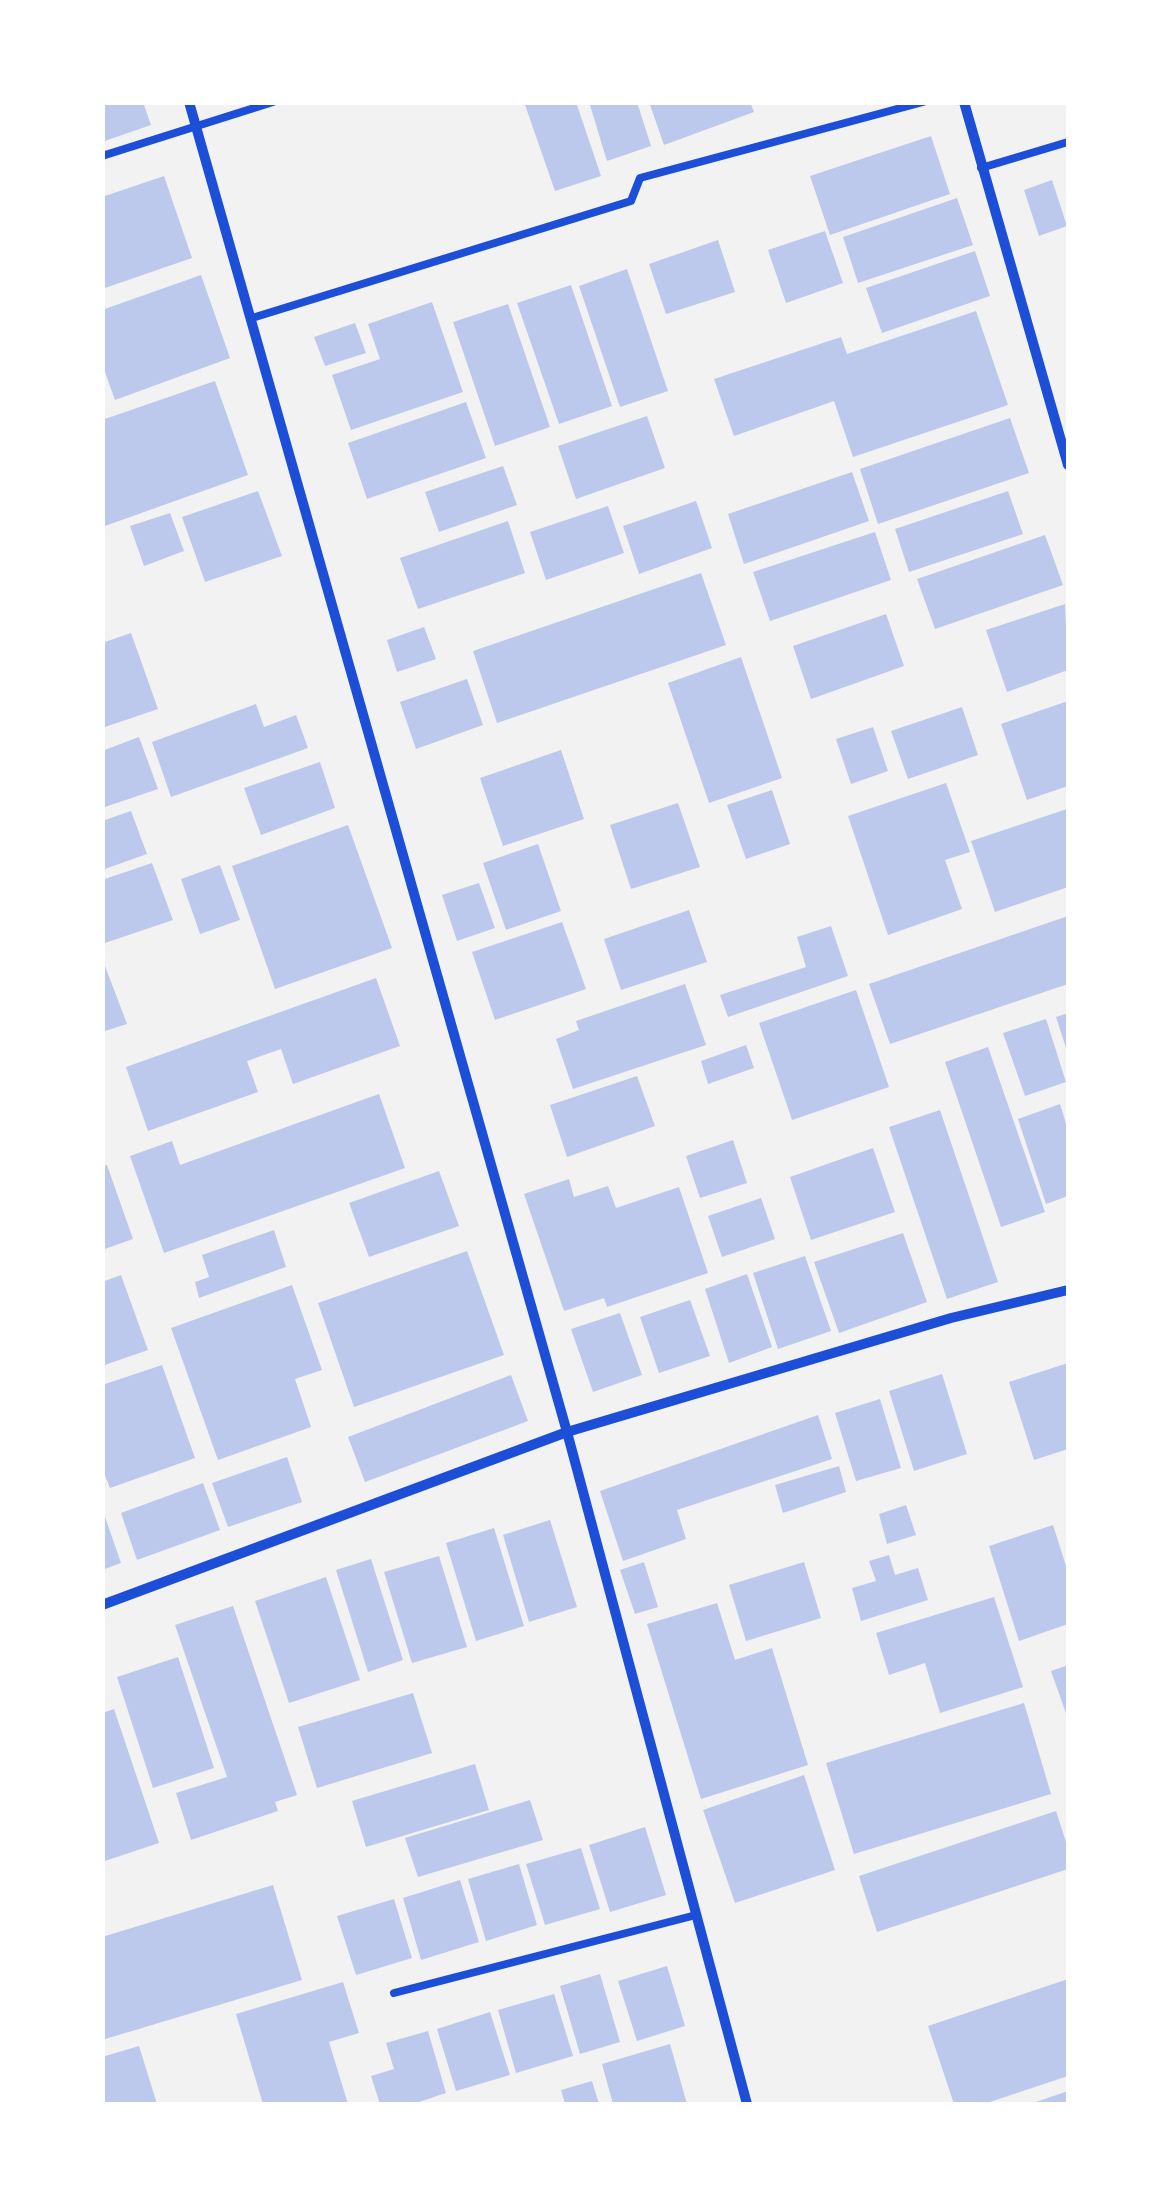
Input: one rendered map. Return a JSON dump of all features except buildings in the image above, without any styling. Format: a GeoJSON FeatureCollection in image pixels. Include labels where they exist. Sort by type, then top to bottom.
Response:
{"type":"FeatureCollection","features":[{"type":"Feature","properties":{"kind":"street"},"geometry":{"type":"LineString","coordinates":[[189,102],[567,1432],[747,2104]]}},
{"type":"Feature","properties":{"kind":"street"},"geometry":{"type":"LineString","coordinates":[[964,102],[1068,465]]}},
{"type":"Feature","properties":{"kind":"street"},"geometry":{"type":"LineString","coordinates":[[102,1605],[567,1432],[951,1318],[1068,1290]]}},
{"type":"Feature","properties":{"kind":"lane"},"geometry":{"type":"LineString","coordinates":[[102,156],[273,102]]}},
{"type":"Feature","properties":{"kind":"lane"},"geometry":{"type":"LineString","coordinates":[[252,318],[632,201],[640,178],[923,102]]}},
{"type":"Feature","properties":{"kind":"lane"},"geometry":{"type":"LineString","coordinates":[[980,168],[1068,142]]}},
{"type":"Feature","properties":{"kind":"lane"},"geometry":{"type":"LineString","coordinates":[[394,1993],[696,1915]]}}]}
